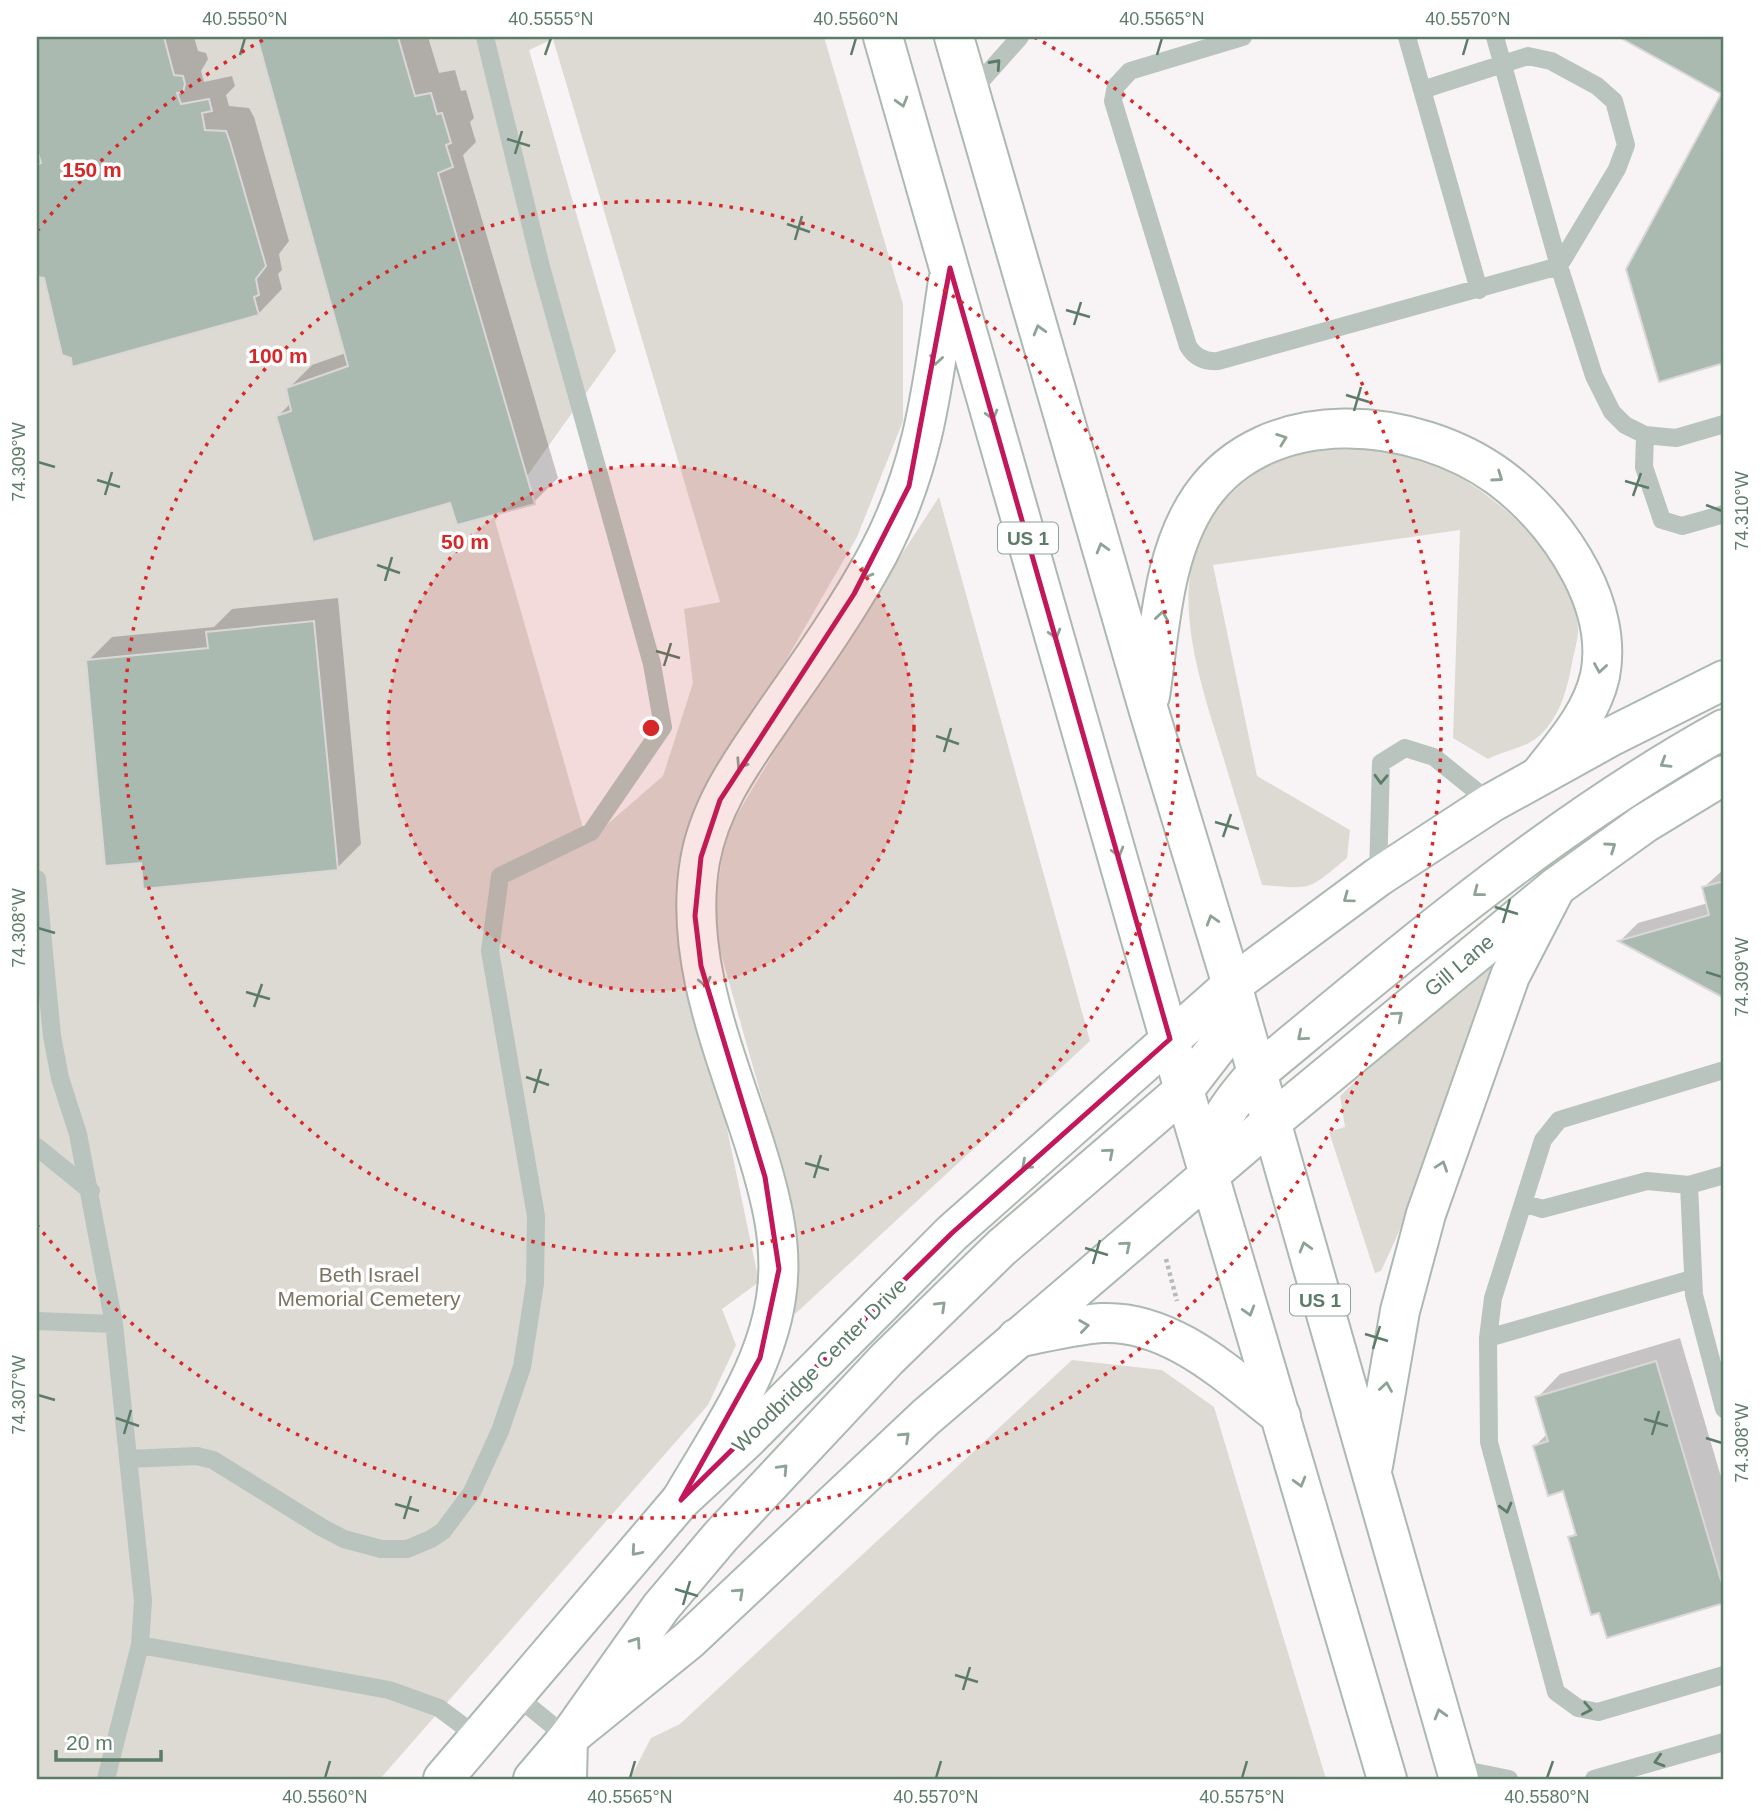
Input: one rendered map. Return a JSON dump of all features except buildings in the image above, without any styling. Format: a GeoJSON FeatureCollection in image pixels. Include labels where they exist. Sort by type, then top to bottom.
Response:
{"type":"FeatureCollection","features":[{"type":"Feature","properties":{"kind":"main road","name":"US 1"},"geometry":{"type":"LineString","coordinates":[[883,37],[1184,1090],[1387,1779]]}},
{"type":"Feature","properties":{"kind":"main road","name":"US 1"},"geometry":{"type":"LineString","coordinates":[[954,37],[1148,708],[1232,985],[1457,1774]]}},
{"type":"Feature","properties":{"kind":"main road"},"geometry":{"type":"LineString","coordinates":[[681,1500],[740,1399],[760,1358],[773,1315],[779,1269],[777,1238],[765,1177],[701,966],[695,916],[701,857],[720,800],[854,594],[876,557],[909,486],[923,439],[950,268]]}},
{"type":"Feature","properties":{"kind":"main road"},"geometry":{"type":"LineString","coordinates":[[1148,708],[1171,568],[1178,542],[1202,496],[1236,462],[1280,439],[1331,429],[1385,431],[1445,449],[1499,477],[1555,531],[1585,582],[1596,608],[1601,633],[1600,676],[1585,716],[1540,775]]}},
{"type":"Feature","properties":{"kind":"main road"},"geometry":{"type":"LineString","coordinates":[[533,1779],[568,1738],[661,1606],[832,1416],[1001,1248],[1184,1090],[1218,1046],[1226,1030],[1234,1000],[1232,985],[1378,877],[1491,803],[1724,680]]}},
{"type":"Feature","properties":{"kind":"main road"},"geometry":{"type":"LineString","coordinates":[[567,1779],[568,1738],[690,1640],[926,1417],[1209,1175],[1208,1154],[1216,1131],[1234,1100],[1256,1074],[1514,864],[1625,786],[1724,730]]}},
{"type":"Feature","properties":{"kind":"main road","name":"Gill Lane"},"geometry":{"type":"LineString","coordinates":[[1209,1175],[1556,887],[1645,823],[1724,775]]}},
{"type":"Feature","properties":{"kind":"main road"},"geometry":{"type":"LineString","coordinates":[[1371,1478],[1400,1311],[1426,1214],[1510,976],[1556,887]]}},
{"type":"Feature","properties":{"kind":"main road","name":"Woodbridge Center Drive"},"geometry":{"type":"LineString","coordinates":[[443,1779],[681,1500],[747,1439],[952,1233],[1232,985]]}},
{"type":"Feature","properties":{"kind":"main road"},"geometry":{"type":"LineString","coordinates":[[1017,1338],[1104,1323],[1144,1329],[1202,1356],[1281,1416]]}},
{"type":"Feature","properties":{"kind":"main road"},"geometry":{"type":"LineString","coordinates":[[1357,1674],[1366,1779]]}},
{"type":"Feature","properties":{"kind":"lane"},"geometry":{"type":"LineString","coordinates":[[128,1459],[197,1456],[212,1460],[344,1539],[382,1549],[407,1549],[443,1531],[460,1512],[500,1431],[522,1367],[535,1283],[536,1216],[490,951],[500,876],[591,831],[663,727],[652,664],[541,267],[485,37]]}},
{"type":"Feature","properties":{"kind":"lane"},"geometry":{"type":"LineString","coordinates":[[971,92],[1020,37]]}},
{"type":"Feature","properties":{"kind":"lane"},"geometry":{"type":"LineString","coordinates":[[1243,37],[1136,68],[1120,80],[1113,101],[1188,346],[1195,355],[1206,361],[1218,361],[1559,267],[1617,169],[1626,145],[1614,102],[1597,86],[1539,57],[1528,56],[1422,90]]}},
{"type":"Feature","properties":{"kind":"lane"},"geometry":{"type":"LineString","coordinates":[[1407,37],[1479,290]]}},
{"type":"Feature","properties":{"kind":"lane"},"geometry":{"type":"LineString","coordinates":[[1494,37],[1559,267],[1594,376],[1612,412],[1625,425],[1645,435],[1676,438],[1724,425]]}},
{"type":"Feature","properties":{"kind":"lane"},"geometry":{"type":"LineString","coordinates":[[1645,435],[1644,467],[1662,520],[1682,526],[1724,514]]}},
{"type":"Feature","properties":{"kind":"lane"},"geometry":{"type":"LineString","coordinates":[[1378,877],[1381,762],[1405,748],[1434,757],[1491,803]]}},
{"type":"Feature","properties":{"kind":"lane"},"geometry":{"type":"LineString","coordinates":[[37,879],[52,1036],[90,1191],[114,1325],[142,1601],[140,1645],[106,1779]]}},
{"type":"Feature","properties":{"kind":"lane"},"geometry":{"type":"LineString","coordinates":[[1724,1070],[1559,1120],[1544,1140],[1493,1298],[1488,1338],[1489,1442],[1553,1684],[1564,1700],[1578,1708],[1598,1712],[1724,1675]]}},
{"type":"Feature","properties":{"kind":"lane"},"geometry":{"type":"LineString","coordinates":[[37,1147],[90,1191]]}},
{"type":"Feature","properties":{"kind":"lane"},"geometry":{"type":"LineString","coordinates":[[1524,1203],[1542,1209],[1647,1181],[1689,1185],[1724,1175]]}},
{"type":"Feature","properties":{"kind":"lane"},"geometry":{"type":"LineString","coordinates":[[1689,1185],[1692,1279],[1699,1319],[1724,1409]]}},
{"type":"Feature","properties":{"kind":"lane"},"geometry":{"type":"LineString","coordinates":[[1488,1338],[1692,1279]]}},
{"type":"Feature","properties":{"kind":"lane"},"geometry":{"type":"LineString","coordinates":[[37,1321],[114,1325]]}},
{"type":"Feature","properties":{"kind":"lane"},"geometry":{"type":"LineString","coordinates":[[140,1645],[389,1690],[439,1708],[478,1737]]}},
{"type":"Feature","properties":{"kind":"lane"},"geometry":{"type":"LineString","coordinates":[[514,1693],[568,1738]]}},
{"type":"Feature","properties":{"kind":"lane"},"geometry":{"type":"LineString","coordinates":[[1594,1779],[1724,1742]]}},
{"type":"Feature","properties":{"kind":"lane"},"geometry":{"type":"LineString","coordinates":[[1457,1774],[1508,1779]]}},
{"type":"Feature","properties":{"kind":"path"},"geometry":{"type":"LineString","coordinates":[[1166,1261],[1178,1307]]}},
{"type":"Feature","properties":{"kind":"highlighted area"},"geometry":{"type":"Polygon","coordinates":[[[950,268],[1170,1039],[952,1233],[681,1500],[760,1358],[779,1269],[765,1177],[701,966],[695,916],[701,857],[720,800],[854,594],[909,486],[950,268]]]}},
{"type":"Feature","properties":{"kind":"green space","name":"Beth Israel Memorial Cemetery"},"geometry":{"type":"Polygon","coordinates":[[[37,37],[824,37],[903,304],[903,421],[857,537],[696,816],[715,1071],[759,1282],[722,1309],[736,1345],[708,1405],[380,1779],[37,1779],[37,37]],[[553,39],[529,50],[616,351],[495,521],[587,842],[663,776],[693,683],[684,609],[720,602],[553,39]]]}},
{"type":"Feature","properties":{"kind":"green space"},"geometry":{"type":"Polygon","coordinates":[[[1362,449],[1413,456],[1445,469],[1496,502],[1541,547],[1559,572],[1571,599],[1578,626],[1568,681],[1563,699],[1550,724],[1538,737],[1525,745],[1488,759],[1453,738],[1460,530],[1213,565],[1257,776],[1350,830],[1347,858],[1316,882],[1301,887],[1262,885],[1202,688],[1194,653],[1189,619],[1189,585],[1195,552],[1208,522],[1231,494],[1265,467],[1288,457],[1309,453],[1362,449]]]}},
{"type":"Feature","properties":{"kind":"green space"},"geometry":{"type":"Polygon","coordinates":[[[939,497],[1090,1041],[795,1314],[793,1208],[712,922],[726,833],[791,724],[939,497]]]}},
{"type":"Feature","properties":{"kind":"green space"},"geometry":{"type":"Polygon","coordinates":[[[1505,952],[1399,1232],[1381,1271],[1375,1273],[1329,1132],[1345,1127],[1340,1096],[1385,1053],[1505,952]]]}},
{"type":"Feature","properties":{"kind":"green space"},"geometry":{"type":"Polygon","coordinates":[[[1072,1360],[1162,1370],[1214,1407],[1326,1779],[630,1779],[651,1738],[680,1724],[1072,1360]]]}}]}
